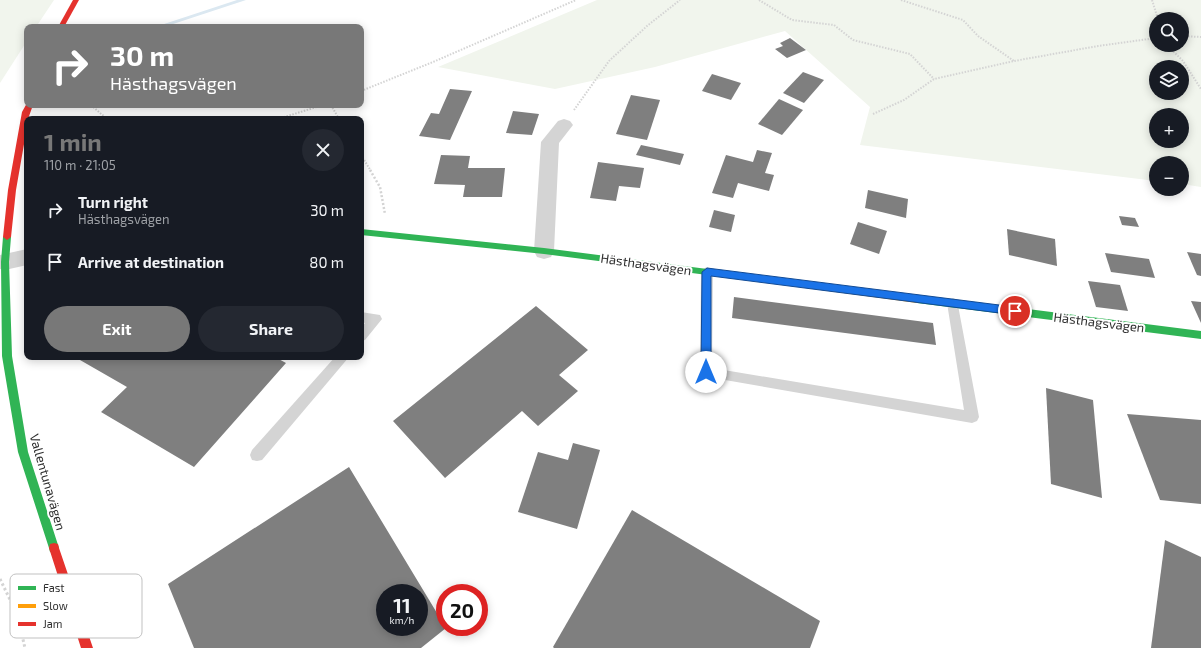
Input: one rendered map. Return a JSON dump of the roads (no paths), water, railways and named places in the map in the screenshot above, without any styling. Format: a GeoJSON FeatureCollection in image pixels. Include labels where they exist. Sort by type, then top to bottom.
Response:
{"type":"FeatureCollection","features":[{"type":"Feature","properties":{"kind":"street"},"geometry":{"type":"LineString","coordinates":[[63,24],[76,0]]}},
{"type":"Feature","properties":{"kind":"street","name":"Vallentunavägen"},"geometry":{"type":"LineString","coordinates":[[24,123],[12,190],[5,262],[7,356],[23,452],[63,574]]}},
{"type":"Feature","properties":{"kind":"street"},"geometry":{"type":"LineString","coordinates":[[544,251],[550,142],[564,125]]}},
{"type":"Feature","properties":{"kind":"street","name":"Hästhagsvägen"},"geometry":{"type":"LineString","coordinates":[[364,232],[544,251],[1201,335]]}},
{"type":"Feature","properties":{"kind":"street"},"geometry":{"type":"LineString","coordinates":[[5,262],[24,258]]}},
{"type":"Feature","properties":{"kind":"street","name":"Vallentunavägen"},"geometry":{"type":"LineString","coordinates":[[84,638],[87,648]]}},
{"type":"Feature","properties":{"kind":"lane"},"geometry":{"type":"LineString","coordinates":[[707,272],[706,372],[972,417],[953,303]]}},
{"type":"Feature","properties":{"kind":"lane"},"geometry":{"type":"LineString","coordinates":[[364,317],[376,319],[364,333]]}},
{"type":"Feature","properties":{"kind":"lane"},"geometry":{"type":"LineString","coordinates":[[257,456],[340,360]]}},
{"type":"Feature","properties":{"kind":"waterway"},"geometry":{"type":"LineString","coordinates":[[167,24],[243,0]]}}]}
